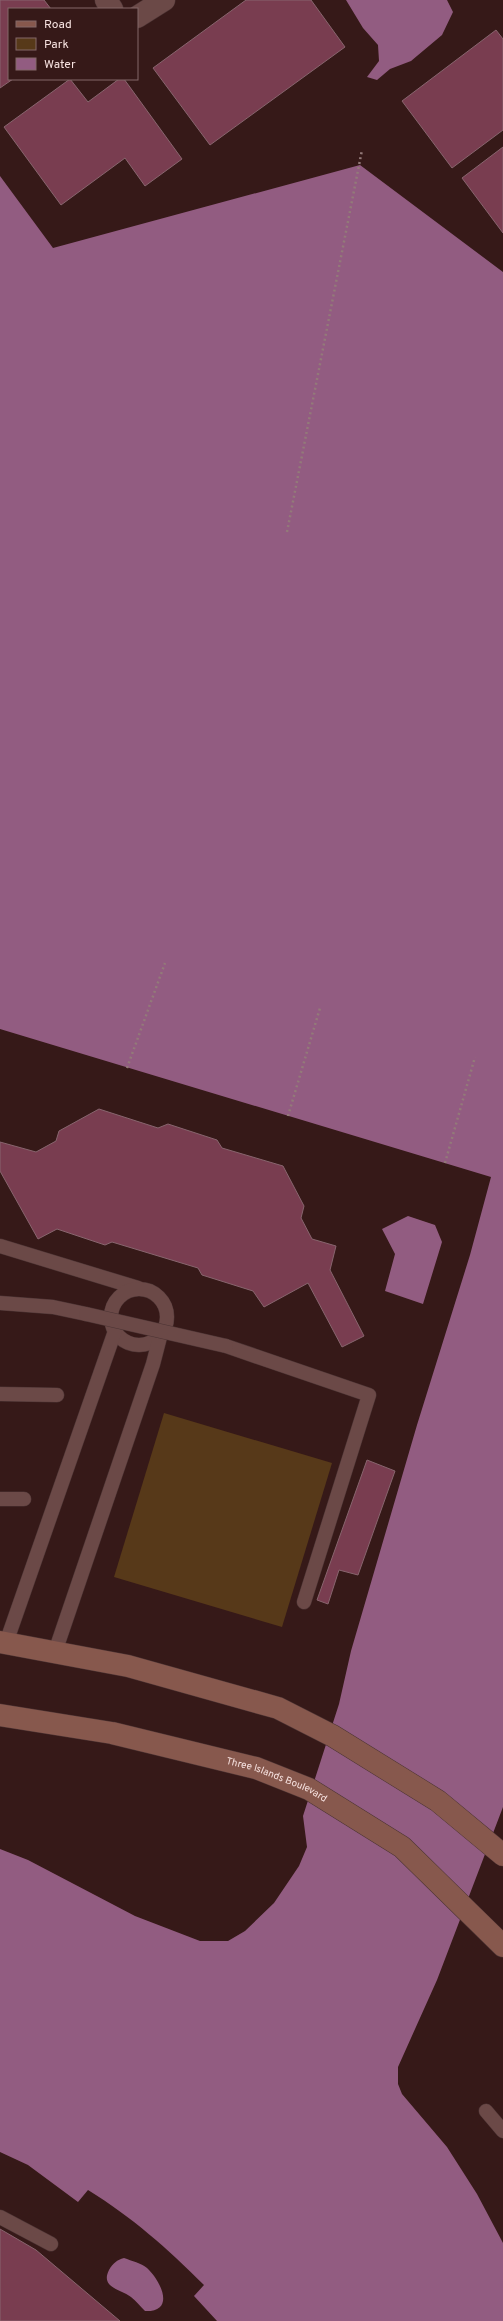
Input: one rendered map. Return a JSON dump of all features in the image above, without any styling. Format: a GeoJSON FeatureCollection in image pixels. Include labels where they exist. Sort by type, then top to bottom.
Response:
{"type":"FeatureCollection","features":[{"type":"Feature","properties":{"kind":"street"},"geometry":{"type":"LineString","coordinates":[[138,16],[164,0]]}},
{"type":"Feature","properties":{"kind":"street"},"geometry":{"type":"LineString","coordinates":[[3,1643],[128,1666],[278,1708],[333,1736],[438,1802],[503,1855]]}},
{"type":"Feature","properties":{"kind":"street","name":"Three Islands Boulevard"},"geometry":{"type":"LineString","coordinates":[[0,1715],[112,1733],[256,1768],[309,1789],[402,1847],[501,1943]]}},
{"type":"Feature","properties":{"kind":"lane"},"geometry":{"type":"LineString","coordinates":[[0,1246],[156,1294],[167,1310],[165,1328],[160,1337],[153,1364],[55,1652]]}},
{"type":"Feature","properties":{"kind":"lane"},"geometry":{"type":"LineString","coordinates":[[138,1288],[122,1294],[112,1307],[111,1315],[115,1331],[127,1342],[136,1345],[145,1345],[160,1337]]}},
{"type":"Feature","properties":{"kind":"lane"},"geometry":{"type":"LineString","coordinates":[[0,1303],[53,1307],[226,1346],[369,1395],[304,1602]]}},
{"type":"Feature","properties":{"kind":"lane"},"geometry":{"type":"LineString","coordinates":[[3,1643],[115,1331]]}},
{"type":"Feature","properties":{"kind":"lane"},"geometry":{"type":"LineString","coordinates":[[0,1394],[57,1394]]}},
{"type":"Feature","properties":{"kind":"lane"},"geometry":{"type":"LineString","coordinates":[[0,1499],[24,1499]]}},
{"type":"Feature","properties":{"kind":"lane"},"geometry":{"type":"LineString","coordinates":[[486,2111],[503,2131]]}},
{"type":"Feature","properties":{"kind":"lane"},"geometry":{"type":"LineString","coordinates":[[0,2216],[51,2244]]}},
{"type":"Feature","properties":{"kind":"path"},"geometry":{"type":"LineString","coordinates":[[287,532],[362,150]]}},
{"type":"Feature","properties":{"kind":"path"},"geometry":{"type":"LineString","coordinates":[[127,1068],[165,963]]}},
{"type":"Feature","properties":{"kind":"path"},"geometry":{"type":"LineString","coordinates":[[288,1116],[320,1008]]}},
{"type":"Feature","properties":{"kind":"path"},"geometry":{"type":"LineString","coordinates":[[445,1162],[475,1057]]}},
{"type":"Feature","properties":{"kind":"green space"},"geometry":{"type":"Polygon","coordinates":[[[164,1413],[332,1463],[282,1627],[114,1577],[164,1413]]]}},
{"type":"Feature","properties":{"kind":"water"},"geometry":{"type":"Polygon","coordinates":[[[346,0],[447,0],[453,12],[442,35],[411,61],[390,69],[377,80],[367,77],[379,61],[378,45],[363,28],[346,0]]]}},
{"type":"Feature","properties":{"kind":"water"},"geometry":{"type":"Polygon","coordinates":[[[360,165],[503,272],[503,1807],[437,1980],[398,2067],[398,2084],[402,2094],[447,2147],[477,2194],[503,2243],[503,2321],[217,2321],[194,2296],[204,2285],[177,2258],[120,2211],[88,2190],[78,2202],[28,2165],[0,2152],[0,1849],[28,1860],[135,1916],[200,1941],[228,1941],[245,1931],[274,1903],[299,1866],[307,1847],[303,1816],[339,1704],[351,1651],[417,1425],[470,1255],[491,1177],[0,1029],[0,176],[53,248],[360,165]]]}},
{"type":"Feature","properties":{"kind":"water"},"geometry":{"type":"Polygon","coordinates":[[[408,1216],[435,1225],[442,1242],[423,1304],[385,1291],[395,1254],[382,1229],[408,1216]]]}},
{"type":"Feature","properties":{"kind":"water"},"geometry":{"type":"Polygon","coordinates":[[[124,2258],[147,2268],[157,2280],[163,2295],[163,2301],[160,2307],[155,2310],[145,2311],[127,2294],[109,2284],[107,2281],[107,2276],[109,2270],[115,2262],[124,2258]]]}},
{"type":"Feature","properties":{"kind":"building"},"geometry":{"type":"Polygon","coordinates":[[[0,0],[44,0],[50,8],[8,8],[8,80],[12,80],[0,88],[0,0]]]}},
{"type":"Feature","properties":{"kind":"building"},"geometry":{"type":"Polygon","coordinates":[[[246,0],[311,0],[345,47],[210,145],[153,68],[246,0]]]}},
{"type":"Feature","properties":{"kind":"building"},"geometry":{"type":"Polygon","coordinates":[[[496,30],[503,39],[503,130],[452,168],[402,101],[496,30]]]}},
{"type":"Feature","properties":{"kind":"building"},"geometry":{"type":"Polygon","coordinates":[[[69,80],[71,80],[88,102],[118,80],[125,80],[182,159],[145,186],[125,158],[61,205],[4,127],[69,80]]]}},
{"type":"Feature","properties":{"kind":"building"},"geometry":{"type":"Polygon","coordinates":[[[503,147],[503,233],[462,178],[503,147]]]}},
{"type":"Feature","properties":{"kind":"building"},"geometry":{"type":"Polygon","coordinates":[[[99,1109],[158,1128],[168,1124],[217,1140],[222,1148],[283,1166],[304,1206],[301,1218],[312,1239],[336,1246],[330,1270],[364,1336],[342,1347],[308,1283],[264,1307],[253,1291],[202,1275],[198,1268],[112,1242],[105,1245],[57,1229],[38,1239],[0,1171],[0,1142],[36,1152],[56,1141],[59,1131],[99,1109]]]}},
{"type":"Feature","properties":{"kind":"building"},"geometry":{"type":"Polygon","coordinates":[[[367,1460],[395,1471],[358,1575],[339,1570],[328,1604],[317,1600],[367,1460]]]}},
{"type":"Feature","properties":{"kind":"building"},"geometry":{"type":"Polygon","coordinates":[[[0,2229],[36,2250],[120,2321],[0,2321],[0,2229]]]}}]}
